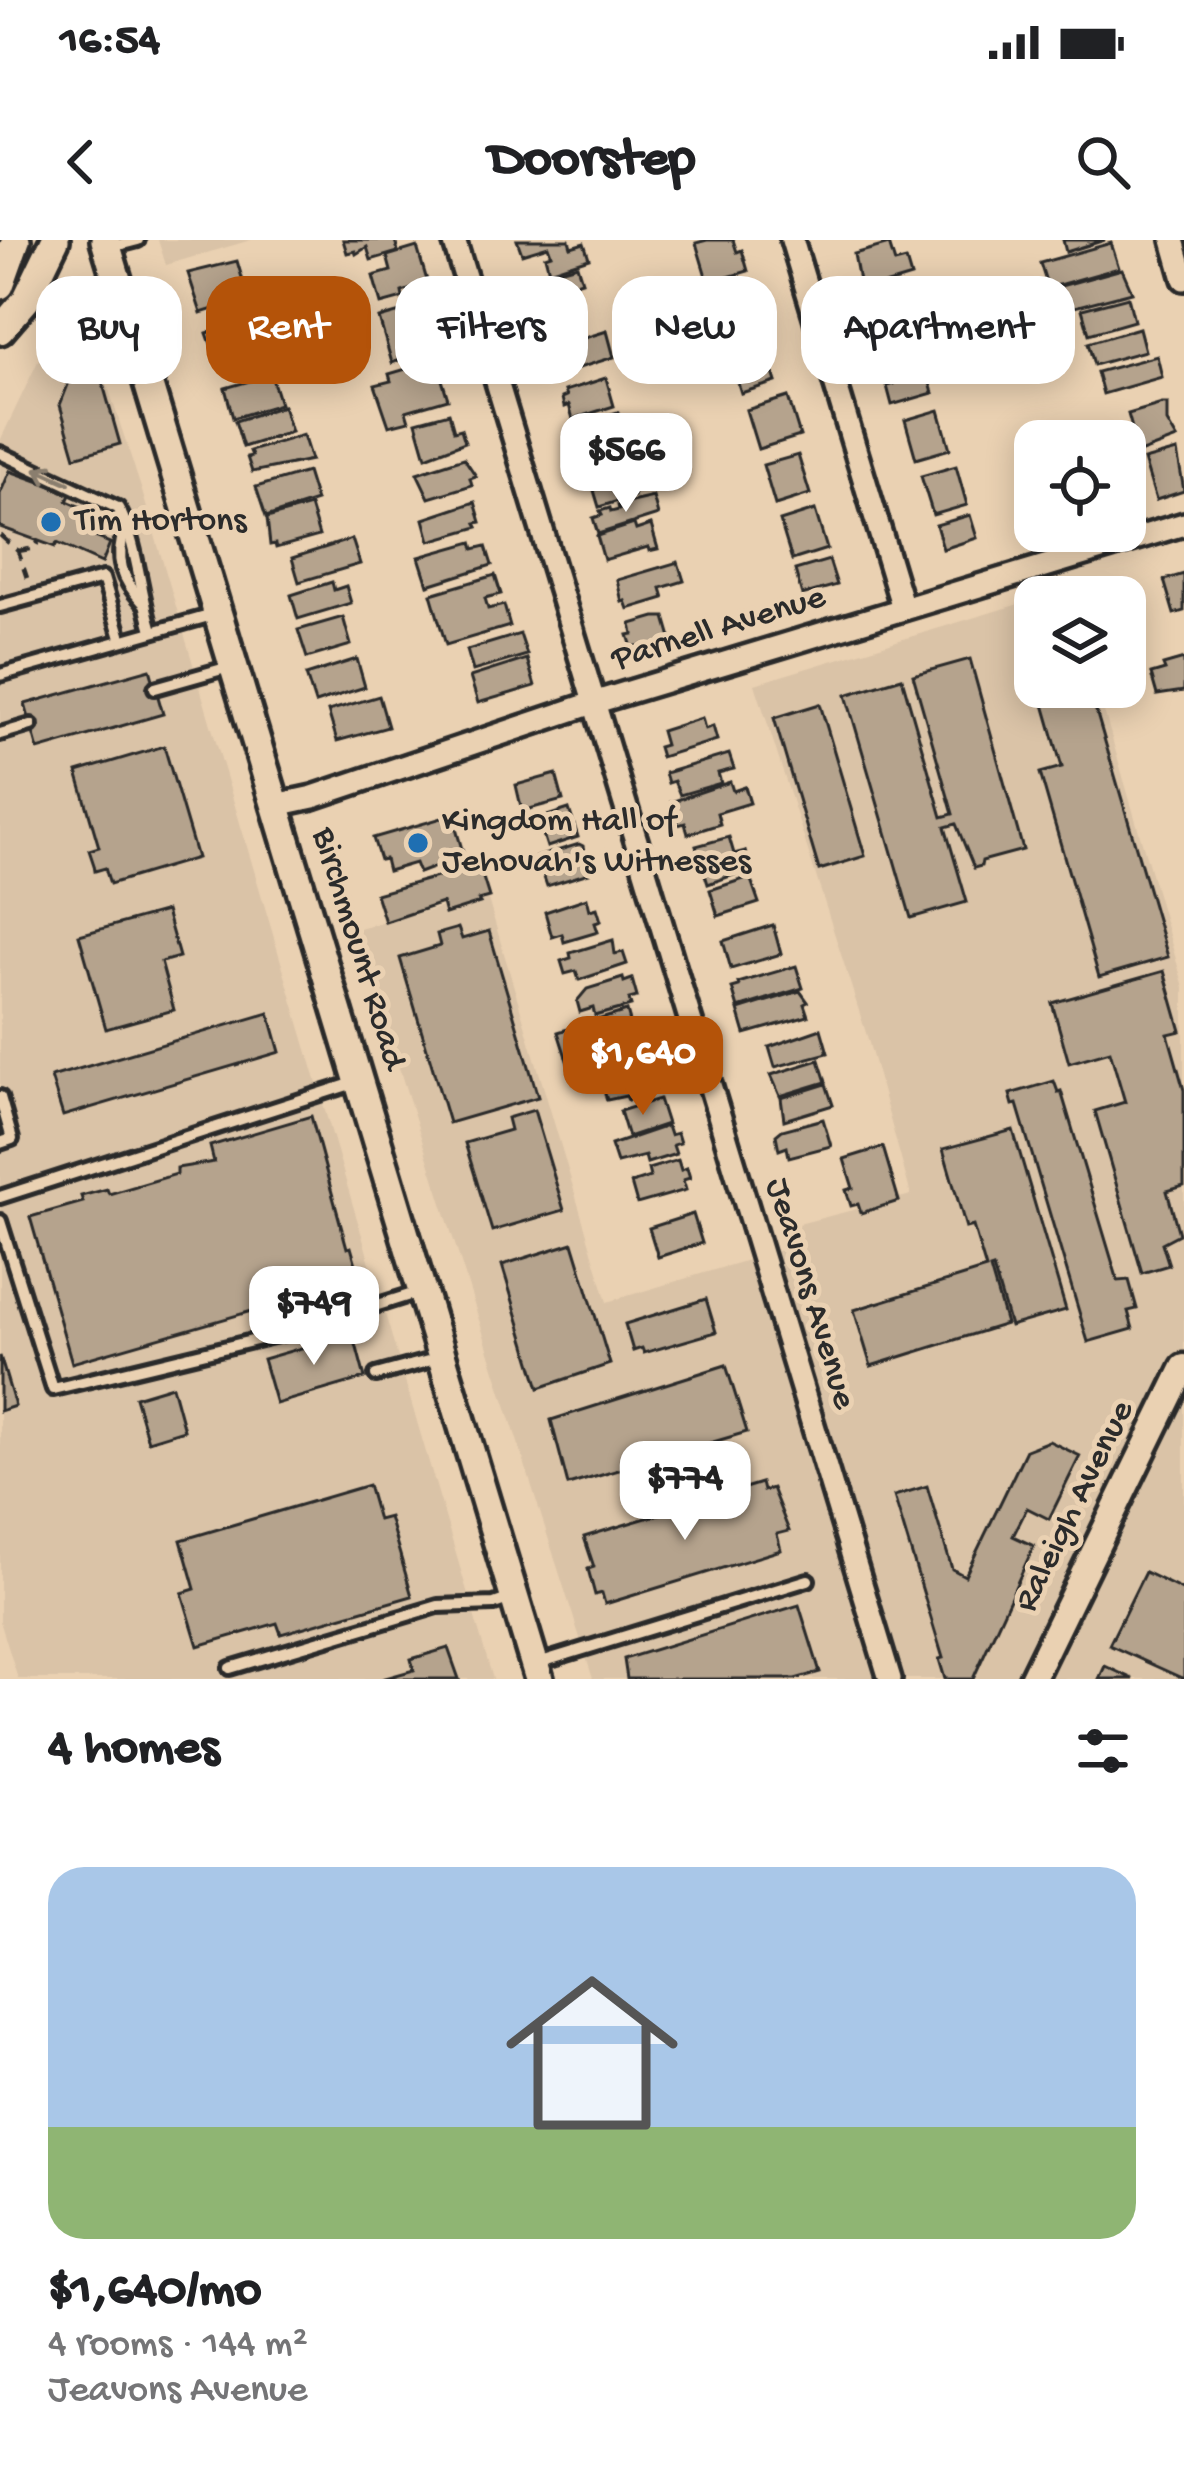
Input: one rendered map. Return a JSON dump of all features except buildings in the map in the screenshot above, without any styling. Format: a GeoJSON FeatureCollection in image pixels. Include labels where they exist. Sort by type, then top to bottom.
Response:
{"type":"FeatureCollection","features":[{"type":"Feature","properties":{"kind":"main road"},"geometry":{"type":"LineString","coordinates":[[0,285],[16,240]]}},
{"type":"Feature","properties":{"kind":"main road"},"geometry":{"type":"LineString","coordinates":[[0,330],[26,300],[55,240]]}},
{"type":"Feature","properties":{"kind":"main road","name":"Birchmount Road"},"geometry":{"type":"LineString","coordinates":[[107,244],[537,1672]]}},
{"type":"Feature","properties":{"kind":"street","name":"Jeavons Avenue"},"geometry":{"type":"LineString","coordinates":[[454,240],[890,1679]]}},
{"type":"Feature","properties":{"kind":"street"},"geometry":{"type":"LineString","coordinates":[[792,240],[902,608]]}},
{"type":"Feature","properties":{"kind":"street"},"geometry":{"type":"LineString","coordinates":[[1173,240],[1184,279]]}},
{"type":"Feature","properties":{"kind":"street","name":"Parnell Avenue"},"geometry":{"type":"LineString","coordinates":[[276,805],[596,702],[1184,524]]}},
{"type":"Feature","properties":{"kind":"street","name":"Raleigh Avenue"},"geometry":{"type":"LineString","coordinates":[[1032,1679],[1184,1367]]}},
{"type":"Feature","properties":{"kind":"lane"},"geometry":{"type":"LineString","coordinates":[[107,244],[138,240]]}},
{"type":"Feature","properties":{"kind":"lane"},"geometry":{"type":"LineString","coordinates":[[0,453],[118,508],[152,630]]}},
{"type":"Feature","properties":{"kind":"lane"},"geometry":{"type":"LineString","coordinates":[[0,605],[103,578],[121,638]]}},
{"type":"Feature","properties":{"kind":"lane"},"geometry":{"type":"LineString","coordinates":[[0,675],[217,614]]}},
{"type":"Feature","properties":{"kind":"lane"},"geometry":{"type":"LineString","coordinates":[[155,688],[233,666]]}},
{"type":"Feature","properties":{"kind":"lane"},"geometry":{"type":"LineString","coordinates":[[0,734],[31,725]]}},
{"type":"Feature","properties":{"kind":"lane"},"geometry":{"type":"LineString","coordinates":[[0,1197],[359,1082]]}},
{"type":"Feature","properties":{"kind":"lane"},"geometry":{"type":"LineString","coordinates":[[0,1097],[12,1139],[0,1143]]}},
{"type":"Feature","properties":{"kind":"lane"},"geometry":{"type":"LineString","coordinates":[[0,1221],[52,1389],[302,1329],[422,1291]]}},
{"type":"Feature","properties":{"kind":"lane"},"geometry":{"type":"LineString","coordinates":[[376,1376],[442,1357]]}},
{"type":"Feature","properties":{"kind":"lane"},"geometry":{"type":"LineString","coordinates":[[537,1672],[808,1580]]}},
{"type":"Feature","properties":{"kind":"lane"},"geometry":{"type":"LineString","coordinates":[[230,1668],[437,1606],[494,1604],[515,1597]]}},
{"type":"Feature","properties":{"kind":"path"},"geometry":{"type":"LineString","coordinates":[[0,535],[19,551],[27,578]]}},
{"type":"Feature","properties":{"kind":"path"},"geometry":{"type":"LineString","coordinates":[[19,551],[35,548],[39,540]]}},
{"type":"Feature","properties":{"kind":"shaded area"},"geometry":{"type":"Polygon","coordinates":[[[158,240],[251,240],[166,265],[158,240]]]}},
{"type":"Feature","properties":{"kind":"shaded area"},"geometry":{"type":"Polygon","coordinates":[[[36,365],[36,384],[107,384],[493,1679],[18,1679],[0,1621],[0,441],[36,365]]]}},
{"type":"Feature","properties":{"kind":"shaded area"},"geometry":{"type":"Polygon","coordinates":[[[1014,605],[1014,708],[1103,708],[1184,987],[1184,1679],[593,1679],[355,929],[487,896],[607,1302],[791,1247],[787,1227],[911,1195],[867,1036],[755,684],[1014,605]]]}},
{"type":"Feature","properties":{"kind":"place","name":"Tim Hortons"},"geometry":{"type":"Point","coordinates":[51,522]}},
{"type":"Feature","properties":{"kind":"place","name":"Kingdom Hall of Jehovah's Witnesses"},"geometry":{"type":"Point","coordinates":[418,843]}}]}
